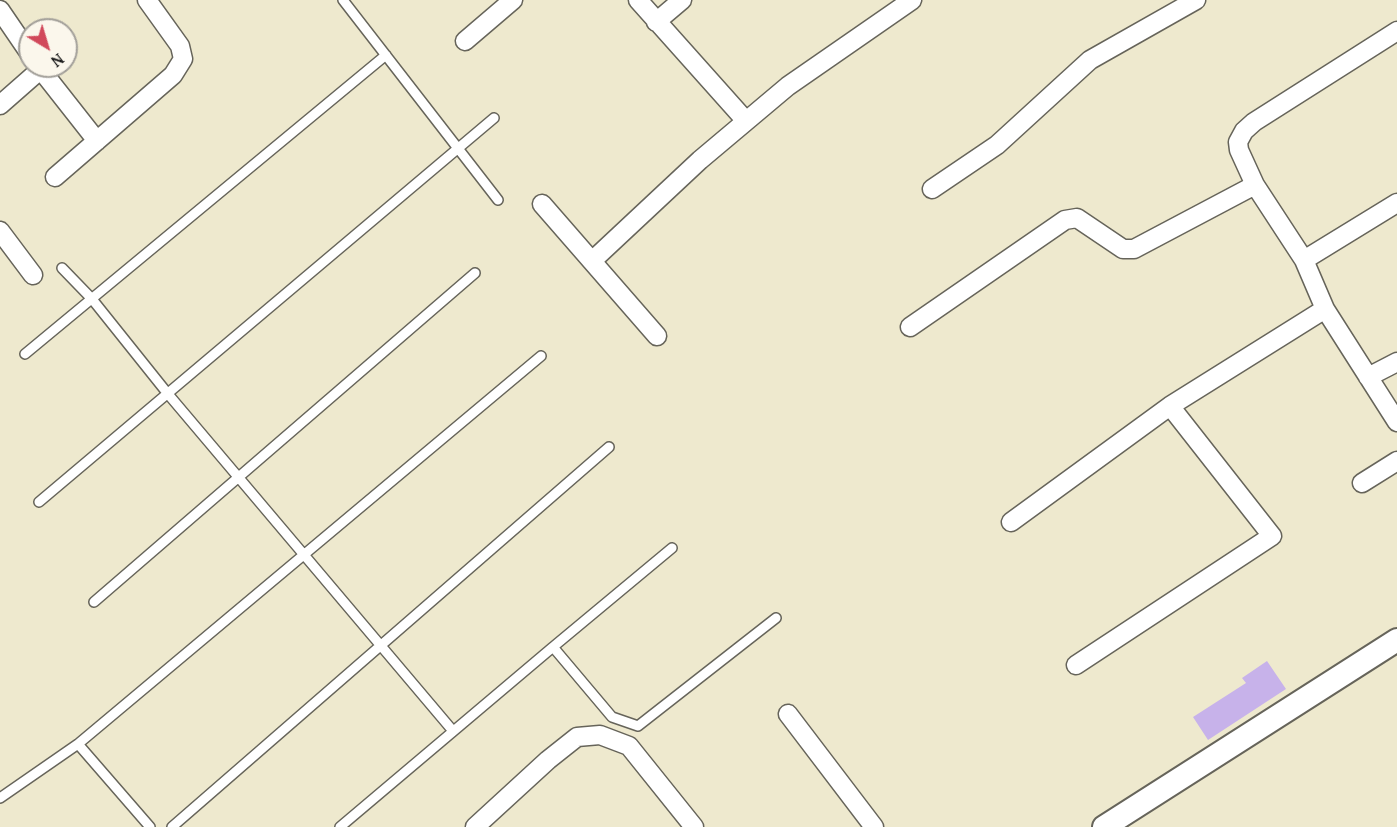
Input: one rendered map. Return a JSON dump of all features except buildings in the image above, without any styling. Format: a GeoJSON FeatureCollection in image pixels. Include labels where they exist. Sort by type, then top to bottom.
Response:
{"type":"FeatureCollection","features":[{"type":"Feature","properties":{"kind":"street"},"geometry":{"type":"LineString","coordinates":[[55,177],[173,75],[183,59],[180,46],[147,0]]}},
{"type":"Feature","properties":{"kind":"street"},"geometry":{"type":"LineString","coordinates":[[465,41],[513,0]]}},
{"type":"Feature","properties":{"kind":"street"},"geometry":{"type":"LineString","coordinates":[[638,0],[746,122]]}},
{"type":"Feature","properties":{"kind":"street"},"geometry":{"type":"LineString","coordinates":[[656,22],[682,0]]}},
{"type":"Feature","properties":{"kind":"street"},"geometry":{"type":"LineString","coordinates":[[592,261],[700,160],[788,86],[912,0]]}},
{"type":"Feature","properties":{"kind":"street"},"geometry":{"type":"LineString","coordinates":[[932,189],[997,145],[1090,60],[1196,0]]}},
{"type":"Feature","properties":{"kind":"street"},"geometry":{"type":"LineString","coordinates":[[0,10],[18,36]]}},
{"type":"Feature","properties":{"kind":"street"},"geometry":{"type":"LineString","coordinates":[[1397,30],[1254,122],[1244,131],[1238,142],[1239,150],[1256,185],[1304,260],[1325,309],[1397,422]]}},
{"type":"Feature","properties":{"kind":"street"},"geometry":{"type":"LineString","coordinates":[[0,105],[29,78]]}},
{"type":"Feature","properties":{"kind":"street"},"geometry":{"type":"LineString","coordinates":[[48,78],[97,141]]}},
{"type":"Feature","properties":{"kind":"street"},"geometry":{"type":"LineString","coordinates":[[910,327],[1065,220],[1077,218],[1109,242],[1123,249],[1134,249],[1256,185]]}},
{"type":"Feature","properties":{"kind":"street"},"geometry":{"type":"LineString","coordinates":[[1304,260],[1397,203]]}},
{"type":"Feature","properties":{"kind":"street"},"geometry":{"type":"LineString","coordinates":[[542,204],[657,336]]}},
{"type":"Feature","properties":{"kind":"street"},"geometry":{"type":"LineString","coordinates":[[0,231],[33,275]]}},
{"type":"Feature","properties":{"kind":"street"},"geometry":{"type":"LineString","coordinates":[[1011,522],[1170,406],[1325,309]]}},
{"type":"Feature","properties":{"kind":"street"},"geometry":{"type":"LineString","coordinates":[[1368,377],[1397,362]]}},
{"type":"Feature","properties":{"kind":"street"},"geometry":{"type":"LineString","coordinates":[[1076,664],[1272,536],[1170,406]]}},
{"type":"Feature","properties":{"kind":"street"},"geometry":{"type":"LineString","coordinates":[[1362,483],[1397,461]]}},
{"type":"Feature","properties":{"kind":"street"},"geometry":{"type":"LineString","coordinates":[[1104,827],[1397,640]]}},
{"type":"Feature","properties":{"kind":"street"},"geometry":{"type":"LineString","coordinates":[[788,714],[874,827]]}},
{"type":"Feature","properties":{"kind":"street"},"geometry":{"type":"LineString","coordinates":[[475,827],[548,760],[577,737],[600,735],[629,746],[694,827]]}},
{"type":"Feature","properties":{"kind":"lane"},"geometry":{"type":"LineString","coordinates":[[343,0],[498,200]]}},
{"type":"Feature","properties":{"kind":"lane"},"geometry":{"type":"LineString","coordinates":[[25,354],[386,55]]}},
{"type":"Feature","properties":{"kind":"lane"},"geometry":{"type":"LineString","coordinates":[[39,502],[494,118]]}},
{"type":"Feature","properties":{"kind":"lane"},"geometry":{"type":"LineString","coordinates":[[62,268],[92,299],[168,394],[453,731]]}},
{"type":"Feature","properties":{"kind":"lane"},"geometry":{"type":"LineString","coordinates":[[94,602],[475,273]]}},
{"type":"Feature","properties":{"kind":"lane"},"geometry":{"type":"LineString","coordinates":[[0,798],[78,744],[541,356]]}},
{"type":"Feature","properties":{"kind":"lane"},"geometry":{"type":"LineString","coordinates":[[172,827],[609,447]]}},
{"type":"Feature","properties":{"kind":"lane"},"geometry":{"type":"LineString","coordinates":[[340,827],[672,549]]}},
{"type":"Feature","properties":{"kind":"lane"},"geometry":{"type":"LineString","coordinates":[[554,647],[612,717],[638,726],[776,618]]}},
{"type":"Feature","properties":{"kind":"lane"},"geometry":{"type":"LineString","coordinates":[[78,744],[150,827]]}}]}
